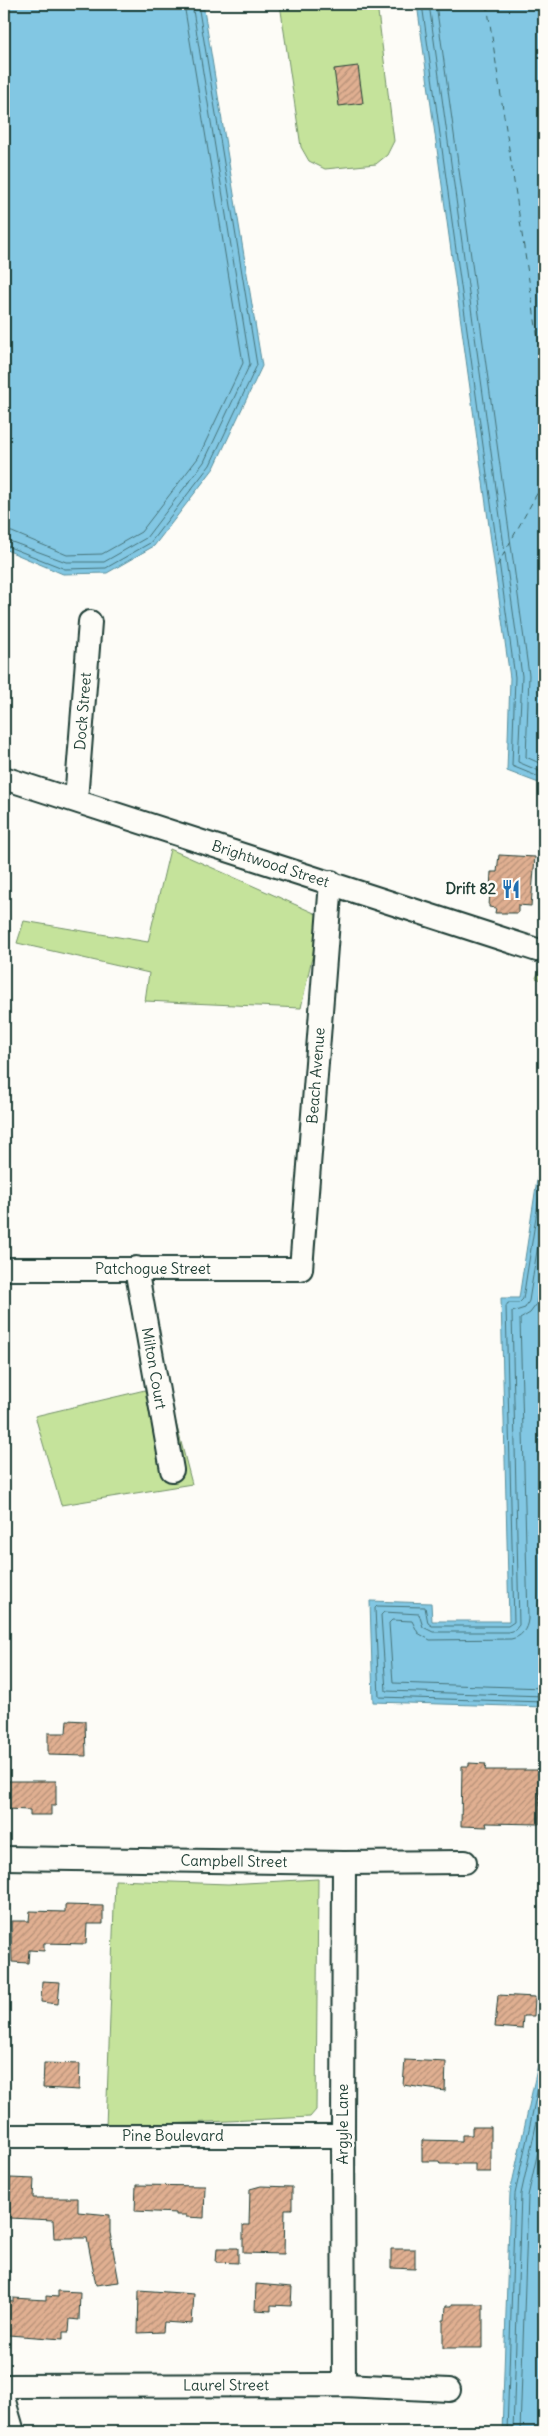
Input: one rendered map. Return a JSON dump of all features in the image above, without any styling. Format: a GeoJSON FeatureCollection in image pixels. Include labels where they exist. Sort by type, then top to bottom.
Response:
{"type":"FeatureCollection","features":[{"type":"Feature","properties":{"kind":"street","name":"Dock Street"},"geometry":{"type":"LineString","coordinates":[[76,800],[90,622]]}},
{"type":"Feature","properties":{"kind":"street","name":"Brightwood Street"},"geometry":{"type":"LineString","coordinates":[[4,778],[537,950]]}},
{"type":"Feature","properties":{"kind":"street","name":"Beach Avenue"},"geometry":{"type":"LineString","coordinates":[[301,1269],[331,882]]}},
{"type":"Feature","properties":{"kind":"street","name":"Milton Court"},"geometry":{"type":"LineString","coordinates":[[136,1268],[172,1470]]}},
{"type":"Feature","properties":{"kind":"street","name":"Patchogue Street"},"geometry":{"type":"LineString","coordinates":[[4,1269],[301,1269]]}},
{"type":"Feature","properties":{"kind":"street","name":"Campbell Street"},"geometry":{"type":"LineString","coordinates":[[4,1858],[344,1864],[465,1862]]}},
{"type":"Feature","properties":{"kind":"street","name":"Argyle Lane"},"geometry":{"type":"LineString","coordinates":[[344,1864],[344,2385]]}},
{"type":"Feature","properties":{"kind":"street","name":"Pine Boulevard"},"geometry":{"type":"LineString","coordinates":[[4,2136],[343,2136]]}},
{"type":"Feature","properties":{"kind":"street","name":"Laurel Street"},"geometry":{"type":"LineString","coordinates":[[4,2386],[344,2385],[449,2390]]}},
{"type":"Feature","properties":{"kind":"street"},"geometry":{"type":"LineString","coordinates":[[4,2401],[13,2432]]}},
{"type":"Feature","properties":{"kind":"green space"},"geometry":{"type":"Polygon","coordinates":[[[280,4],[377,4],[394,141],[387,155],[376,164],[325,169],[309,161],[301,147],[280,4]]]}},
{"type":"Feature","properties":{"kind":"green space"},"geometry":{"type":"Polygon","coordinates":[[[170,849],[321,916],[301,1008],[145,1001],[149,973],[17,943],[24,921],[148,942],[170,849]]]}},
{"type":"Feature","properties":{"kind":"green space"},"geometry":{"type":"Polygon","coordinates":[[[544,958],[544,981],[536,978],[544,958]]]}},
{"type":"Feature","properties":{"kind":"green space"},"geometry":{"type":"Polygon","coordinates":[[[166,1385],[192,1484],[61,1505],[35,1416],[166,1385]]]}},
{"type":"Feature","properties":{"kind":"green space"},"geometry":{"type":"Polygon","coordinates":[[[318,1879],[316,2110],[310,2117],[106,2127],[115,1880],[228,1884],[318,1879]]]}},
{"type":"Feature","properties":{"kind":"water"},"geometry":{"type":"Polygon","coordinates":[[[4,4],[203,4],[262,366],[214,468],[154,546],[107,573],[63,574],[4,549],[4,4]]]}},
{"type":"Feature","properties":{"kind":"water"},"geometry":{"type":"Polygon","coordinates":[[[417,4],[544,4],[544,785],[507,771],[510,678],[417,4]]]}},
{"type":"Feature","properties":{"kind":"water"},"geometry":{"type":"Polygon","coordinates":[[[544,1134],[544,1707],[373,1702],[370,1601],[431,1603],[432,1621],[509,1621],[501,1298],[519,1298],[544,1134]]]}},
{"type":"Feature","properties":{"kind":"water"},"geometry":{"type":"Polygon","coordinates":[[[544,2037],[544,2432],[502,2432],[510,2193],[544,2037]]]}},
{"type":"Feature","properties":{"kind":"building"},"geometry":{"type":"Polygon","coordinates":[[[358,66],[363,103],[339,106],[334,69],[358,66]]]}},
{"type":"Feature","properties":{"kind":"building","name":"Drift 82"},"geometry":{"type":"Polygon","coordinates":[[[499,855],[535,857],[531,906],[518,905],[518,913],[495,913],[496,908],[489,907],[491,872],[497,872],[499,855]]]}},
{"type":"Feature","properties":{"kind":"building"},"geometry":{"type":"Polygon","coordinates":[[[67,1720],[85,1721],[86,1756],[48,1755],[48,1733],[66,1733],[67,1720]]]}},
{"type":"Feature","properties":{"kind":"building"},"geometry":{"type":"Polygon","coordinates":[[[469,1763],[486,1764],[485,1770],[540,1770],[539,1824],[486,1823],[487,1827],[461,1826],[462,1766],[469,1766],[469,1763]]]}},
{"type":"Feature","properties":{"kind":"building"},"geometry":{"type":"Polygon","coordinates":[[[4,1781],[56,1781],[56,1806],[51,1806],[51,1815],[30,1815],[30,1810],[4,1809],[4,1781]]]}},
{"type":"Feature","properties":{"kind":"building"},"geometry":{"type":"Polygon","coordinates":[[[65,1905],[103,1906],[103,1924],[87,1924],[86,1944],[44,1943],[44,1951],[29,1950],[28,1963],[12,1962],[11,1921],[29,1921],[30,1911],[65,1912],[65,1905]]]}},
{"type":"Feature","properties":{"kind":"building"},"geometry":{"type":"Polygon","coordinates":[[[42,1981],[60,1982],[58,2004],[41,2002],[42,1981]]]}},
{"type":"Feature","properties":{"kind":"building"},"geometry":{"type":"Polygon","coordinates":[[[498,1995],[535,1997],[534,2016],[523,2016],[522,2029],[495,2027],[498,1995]]]}},
{"type":"Feature","properties":{"kind":"building"},"geometry":{"type":"Polygon","coordinates":[[[405,2060],[446,2062],[445,2091],[403,2085],[405,2060]]]}},
{"type":"Feature","properties":{"kind":"building"},"geometry":{"type":"Polygon","coordinates":[[[44,2063],[80,2064],[79,2090],[43,2088],[44,2063]]]}},
{"type":"Feature","properties":{"kind":"building"},"geometry":{"type":"Polygon","coordinates":[[[472,2127],[491,2127],[491,2172],[475,2172],[475,2164],[440,2164],[439,2161],[422,2161],[422,2140],[462,2141],[462,2135],[472,2135],[472,2127]]]}},
{"type":"Feature","properties":{"kind":"building"},"geometry":{"type":"Polygon","coordinates":[[[10,2178],[34,2179],[33,2198],[78,2198],[78,2212],[110,2215],[110,2233],[119,2282],[96,2285],[87,2238],[54,2238],[53,2220],[9,2218],[10,2178]]]}},
{"type":"Feature","properties":{"kind":"building"},"geometry":{"type":"Polygon","coordinates":[[[136,2185],[205,2186],[204,2218],[186,2217],[186,2215],[176,2215],[176,2213],[135,2211],[136,2185]]]}},
{"type":"Feature","properties":{"kind":"building"},"geometry":{"type":"Polygon","coordinates":[[[261,2186],[292,2187],[292,2209],[285,2209],[284,2254],[243,2253],[243,2225],[249,2225],[250,2189],[261,2186]]]}},
{"type":"Feature","properties":{"kind":"building"},"geometry":{"type":"Polygon","coordinates":[[[217,2248],[238,2248],[238,2263],[216,2262],[217,2248]]]}},
{"type":"Feature","properties":{"kind":"building"},"geometry":{"type":"Polygon","coordinates":[[[391,2249],[415,2249],[415,2269],[391,2268],[391,2249]]]}},
{"type":"Feature","properties":{"kind":"building"},"geometry":{"type":"Polygon","coordinates":[[[256,2284],[292,2287],[291,2306],[271,2305],[271,2311],[255,2310],[256,2284]]]}},
{"type":"Feature","properties":{"kind":"building"},"geometry":{"type":"Polygon","coordinates":[[[139,2290],[194,2294],[192,2324],[164,2322],[163,2332],[138,2333],[139,2290]]]}},
{"type":"Feature","properties":{"kind":"building"},"geometry":{"type":"Polygon","coordinates":[[[58,2291],[80,2292],[79,2320],[70,2319],[69,2332],[63,2332],[63,2339],[8,2335],[8,2331],[4,2331],[4,2301],[13,2302],[13,2298],[46,2300],[46,2296],[58,2297],[58,2291]]]}},
{"type":"Feature","properties":{"kind":"building"},"geometry":{"type":"Polygon","coordinates":[[[452,2304],[483,2304],[483,2348],[443,2348],[443,2320],[445,2320],[446,2306],[452,2306],[452,2304]]]}},
{"type":"Feature","properties":{"kind":"ferry route"},"geometry":{"type":"LineString","coordinates":[[487,4],[544,379]]}},
{"type":"Feature","properties":{"kind":"ferry route"},"geometry":{"type":"LineString","coordinates":[[497,566],[544,481]]}},
{"type":"Feature","properties":{"kind":"place","name":"Drift 82"},"geometry":{"type":"Point","coordinates":[511,889]}}]}
